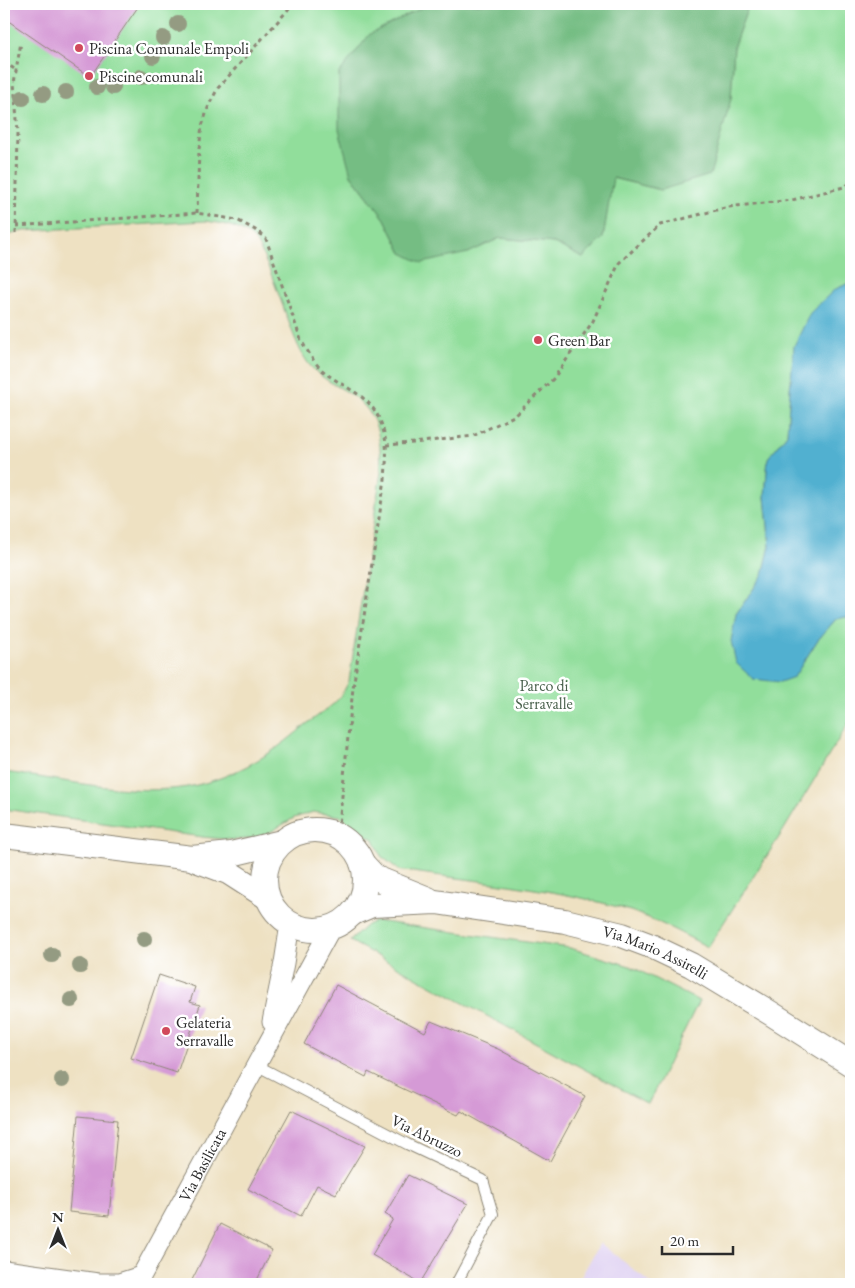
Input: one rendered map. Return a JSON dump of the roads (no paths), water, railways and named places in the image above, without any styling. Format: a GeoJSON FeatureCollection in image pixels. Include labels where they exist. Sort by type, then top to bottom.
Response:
{"type":"FeatureCollection","features":[{"type":"Feature","properties":{"kind":"street"},"geometry":{"type":"LineString","coordinates":[[4,835],[192,858],[231,854],[282,842],[295,834],[310,830],[326,832],[338,835],[352,847],[362,863],[376,878],[436,902]]}},
{"type":"Feature","properties":{"kind":"street"},"geometry":{"type":"LineString","coordinates":[[282,842],[272,854],[266,867],[264,882],[267,897],[278,916],[290,924],[303,929],[331,928],[343,922],[353,913],[360,902],[364,889],[365,876],[362,863]]}},
{"type":"Feature","properties":{"kind":"street"},"geometry":{"type":"LineString","coordinates":[[192,858],[228,872],[267,897]]}},
{"type":"Feature","properties":{"kind":"street"},"geometry":{"type":"LineString","coordinates":[[353,913],[372,905],[436,902]]}},
{"type":"Feature","properties":{"kind":"street","name":"Via Mario Assirelli"},"geometry":{"type":"LineString","coordinates":[[436,902],[596,927],[652,946],[691,965],[725,985],[851,1064]]}},
{"type":"Feature","properties":{"kind":"street","name":"Via Basilicata"},"geometry":{"type":"LineString","coordinates":[[267,1043],[284,963],[290,924]]}},
{"type":"Feature","properties":{"kind":"street","name":"Via Basilicata"},"geometry":{"type":"LineString","coordinates":[[139,1280],[331,928]]}},
{"type":"Feature","properties":{"kind":"street"},"geometry":{"type":"LineString","coordinates":[[4,1270],[98,1284],[120,1284],[139,1280]]}},
{"type":"Feature","properties":{"kind":"lane","name":"Via Abruzzo"},"geometry":{"type":"LineString","coordinates":[[256,1065],[407,1144],[483,1180],[493,1214],[456,1284]]}},
{"type":"Feature","properties":{"kind":"water"},"geometry":{"type":"Polygon","coordinates":[[[851,282],[851,616],[836,619],[817,641],[794,677],[780,682],[753,679],[736,663],[731,641],[736,614],[763,575],[770,546],[765,497],[768,458],[787,434],[794,346],[810,313],[834,290],[851,282]]]}},
{"type":"Feature","properties":{"kind":"place","name":"Piscina Comunale Empoli"},"geometry":{"type":"Point","coordinates":[79,48]}},
{"type":"Feature","properties":{"kind":"place","name":"Piscine comunali"},"geometry":{"type":"Point","coordinates":[89,76]}},
{"type":"Feature","properties":{"kind":"place","name":"Green Bar"},"geometry":{"type":"Point","coordinates":[538,340]}},
{"type":"Feature","properties":{"kind":"place","name":"Gelateria Serravalle"},"geometry":{"type":"Point","coordinates":[166,1031]}},
{"type":"Feature","properties":{"kind":"park label","name":"Parco di Serravalle"},"geometry":{"type":"Point","coordinates":[544,694]}}]}
